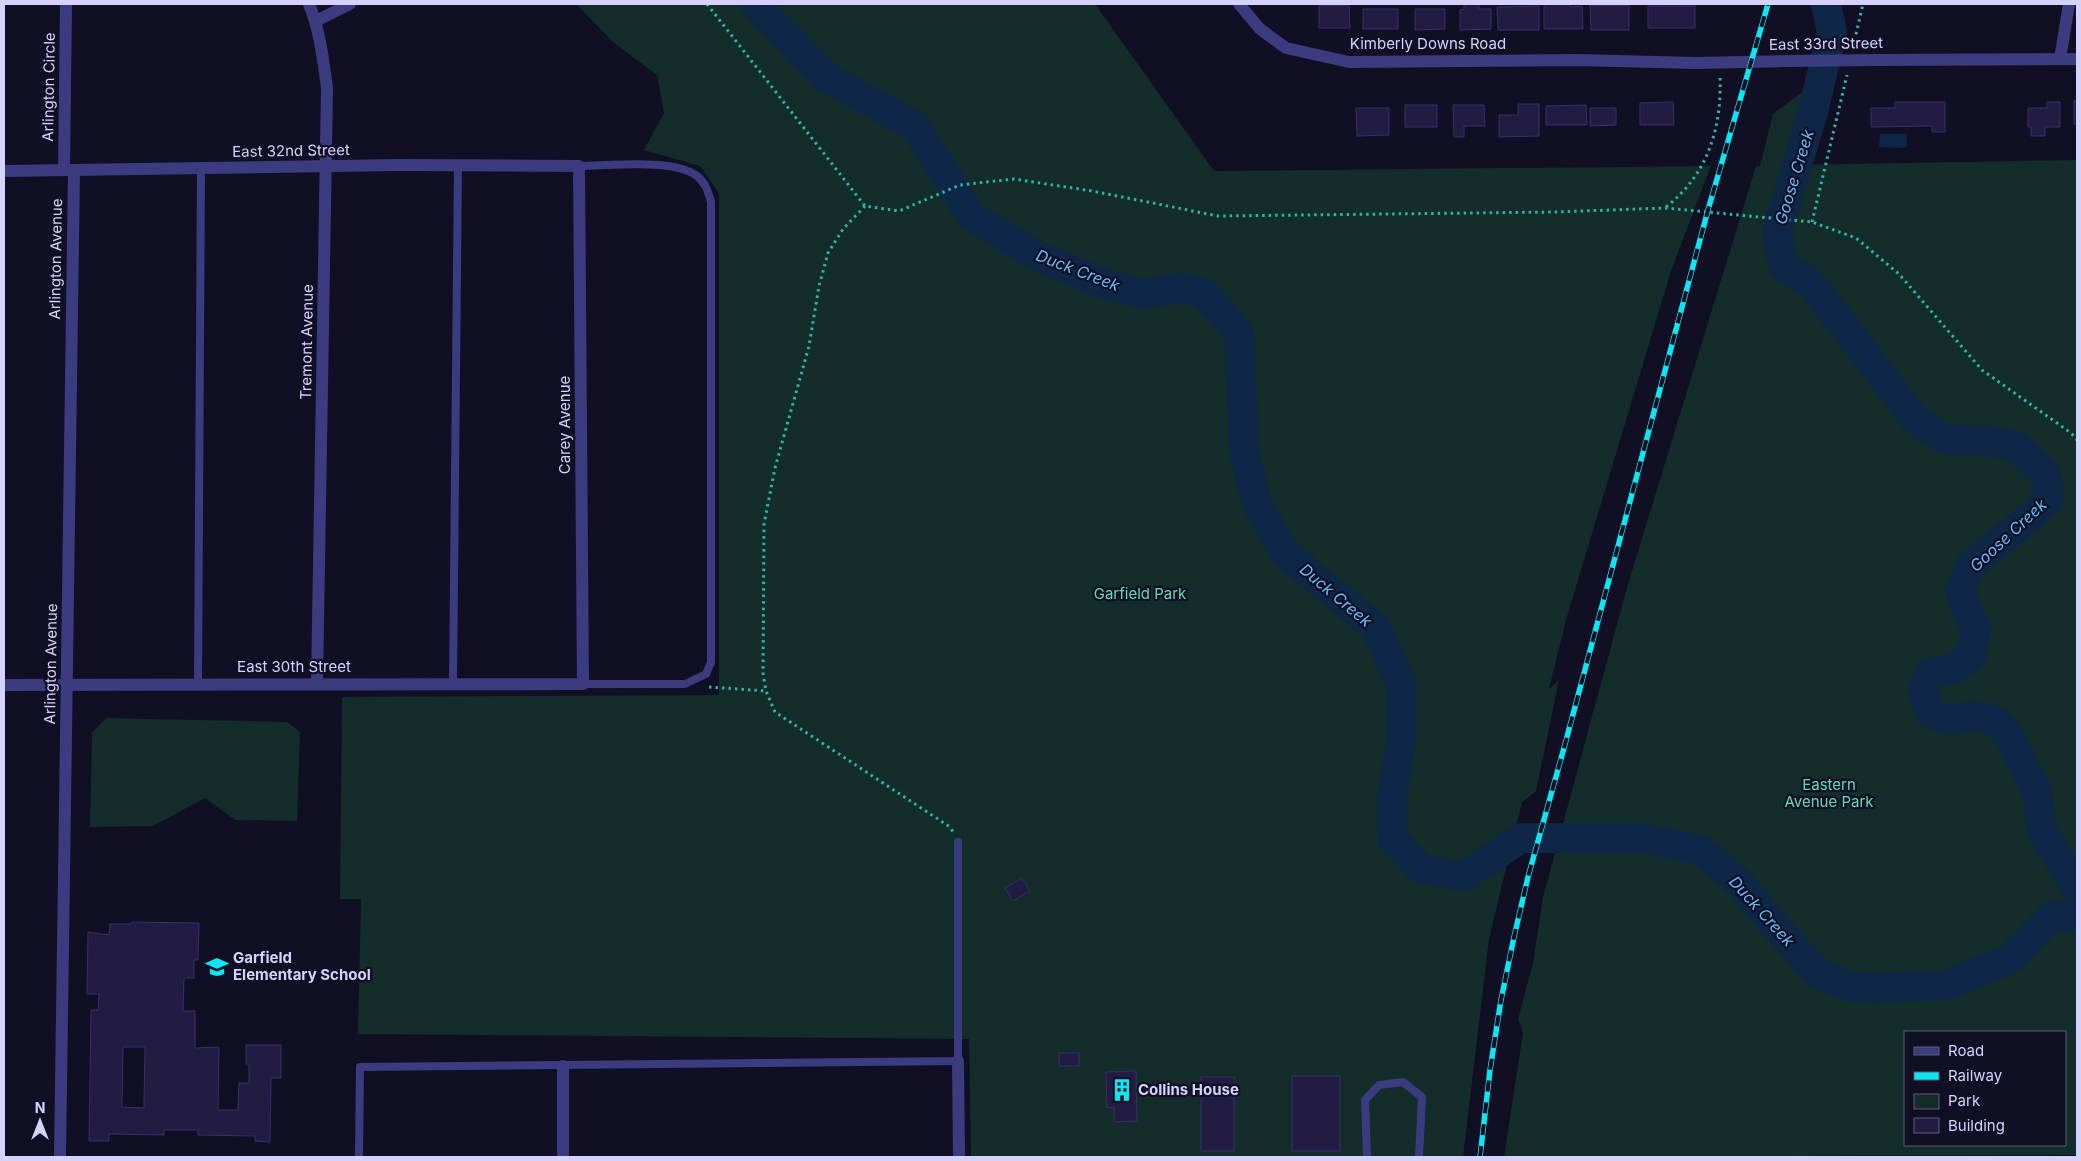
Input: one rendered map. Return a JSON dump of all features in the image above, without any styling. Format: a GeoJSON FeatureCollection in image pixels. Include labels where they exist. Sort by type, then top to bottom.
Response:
{"type":"FeatureCollection","features":[{"type":"Feature","properties":{"kind":"street","name":"Arlington Circle"},"geometry":{"type":"LineString","coordinates":[[66,4],[69,170]]}},
{"type":"Feature","properties":{"kind":"street","name":"Tremont Avenue"},"geometry":{"type":"LineString","coordinates":[[309,4],[316,20],[323,54],[326,88],[317,683]]}},
{"type":"Feature","properties":{"kind":"street"},"geometry":{"type":"LineString","coordinates":[[316,20],[350,4]]}},
{"type":"Feature","properties":{"kind":"street","name":"Kimberly Downs Road"},"geometry":{"type":"LineString","coordinates":[[1239,4],[1260,29],[1286,48],[1349,62],[1576,60]]}},
{"type":"Feature","properties":{"kind":"street"},"geometry":{"type":"LineString","coordinates":[[2060,59],[2069,4]]}},
{"type":"Feature","properties":{"kind":"street","name":"East 33rd Street"},"geometry":{"type":"LineString","coordinates":[[1576,60],[1720,63],[2077,59]]}},
{"type":"Feature","properties":{"kind":"street","name":"East 32nd Street"},"geometry":{"type":"LineString","coordinates":[[4,171],[458,165],[579,166]]}},
{"type":"Feature","properties":{"kind":"street","name":"Carey Avenue"},"geometry":{"type":"LineString","coordinates":[[579,166],[584,684]]}},
{"type":"Feature","properties":{"kind":"street","name":"Arlington Avenue"},"geometry":{"type":"LineString","coordinates":[[60,1157],[68,684],[69,170]]}},
{"type":"Feature","properties":{"kind":"street","name":"East 30th Street"},"geometry":{"type":"LineString","coordinates":[[4,685],[584,684]]}},
{"type":"Feature","properties":{"kind":"street"},"geometry":{"type":"LineString","coordinates":[[958,1061],[959,1157]]}},
{"type":"Feature","properties":{"kind":"street"},"geometry":{"type":"LineString","coordinates":[[563,1066],[563,1157]]}},
{"type":"Feature","properties":{"kind":"lane"},"geometry":{"type":"LineString","coordinates":[[453,684],[458,165]]}},
{"type":"Feature","properties":{"kind":"lane"},"geometry":{"type":"LineString","coordinates":[[579,166],[669,165],[686,168],[698,176],[706,185],[711,202],[710,662],[706,674],[685,684],[584,684]]}},
{"type":"Feature","properties":{"kind":"lane"},"geometry":{"type":"LineString","coordinates":[[198,684],[201,168]]}},
{"type":"Feature","properties":{"kind":"lane"},"geometry":{"type":"LineString","coordinates":[[359,1157],[360,1067],[958,1061],[958,842]]}},
{"type":"Feature","properties":{"kind":"lane"},"geometry":{"type":"LineString","coordinates":[[1367,1157],[1365,1100],[1379,1085],[1403,1082],[1422,1097],[1419,1157]]}},
{"type":"Feature","properties":{"kind":"path"},"geometry":{"type":"LineString","coordinates":[[707,4],[866,206],[899,211],[960,185],[1014,179],[1092,191],[1218,216],[1556,212],[1665,208],[1812,222],[1856,238],[1899,274],[1982,370],[2072,432],[2077,440]]}},
{"type":"Feature","properties":{"kind":"path"},"geometry":{"type":"LineString","coordinates":[[1852,51],[1863,4]]}},
{"type":"Feature","properties":{"kind":"path"},"geometry":{"type":"LineString","coordinates":[[1665,208],[1682,194],[1703,165],[1716,128],[1721,95],[1720,63]]}},
{"type":"Feature","properties":{"kind":"path"},"geometry":{"type":"LineString","coordinates":[[1812,222],[1848,70]]}},
{"type":"Feature","properties":{"kind":"path"},"geometry":{"type":"LineString","coordinates":[[866,206],[843,229],[828,253],[819,286],[809,346],[775,468],[764,524],[763,672],[766,691],[775,712],[950,827],[958,842]]}},
{"type":"Feature","properties":{"kind":"path"},"geometry":{"type":"LineString","coordinates":[[685,684],[766,691]]}},
{"type":"Feature","properties":{"kind":"green space","name":"Garfield Park"},"geometry":{"type":"Polygon","coordinates":[[[576,4],[1095,4],[1214,171],[1711,166],[1671,271],[1566,620],[1549,689],[1559,680],[1536,791],[1522,802],[1489,939],[1463,1157],[971,1157],[969,1039],[358,1034],[361,899],[340,899],[342,697],[719,695],[719,193],[700,166],[644,150],[664,113],[657,75],[613,42],[576,4]]]}},
{"type":"Feature","properties":{"kind":"green space","name":"Eastern Avenue Park"},"geometry":{"type":"Polygon","coordinates":[[[1809,87],[1786,165],[2077,160],[2077,1155],[1504,1157],[1523,1033],[1518,1019],[1533,963],[1543,897],[1628,584],[1756,166],[1760,166],[1773,114],[1809,87]]]}},
{"type":"Feature","properties":{"kind":"green space"},"geometry":{"type":"Polygon","coordinates":[[[106,718],[287,722],[300,732],[297,821],[235,820],[205,798],[153,826],[90,827],[92,733],[106,718]]]}},
{"type":"Feature","properties":{"kind":"water"},"geometry":{"type":"Polygon","coordinates":[[[1880,134],[1906,134],[1907,146],[1905,148],[1879,147],[1880,134]]]}},
{"type":"Feature","properties":{"kind":"building"},"geometry":{"type":"Polygon","coordinates":[[[1464,4],[1479,4],[1479,9],[1491,9],[1491,29],[1460,30],[1460,10],[1464,9],[1464,4]]]}},
{"type":"Feature","properties":{"kind":"building"},"geometry":{"type":"Polygon","coordinates":[[[1544,4],[1570,4],[1570,7],[1582,6],[1583,29],[1544,29],[1544,4]]]}},
{"type":"Feature","properties":{"kind":"building"},"geometry":{"type":"Polygon","coordinates":[[[1319,5],[1349,5],[1350,28],[1319,28],[1319,5]]]}},
{"type":"Feature","properties":{"kind":"building"},"geometry":{"type":"Polygon","coordinates":[[[1590,5],[1629,5],[1629,30],[1591,30],[1590,5]]]}},
{"type":"Feature","properties":{"kind":"building"},"geometry":{"type":"Polygon","coordinates":[[[1539,6],[1539,30],[1498,30],[1497,7],[1539,6]]]}},
{"type":"Feature","properties":{"kind":"building"},"geometry":{"type":"Polygon","coordinates":[[[1648,6],[1695,6],[1695,28],[1648,28],[1648,6]]]}},
{"type":"Feature","properties":{"kind":"building"},"geometry":{"type":"Polygon","coordinates":[[[1363,9],[1398,9],[1398,29],[1363,29],[1363,9]]]}},
{"type":"Feature","properties":{"kind":"building"},"geometry":{"type":"Polygon","coordinates":[[[1415,9],[1445,9],[1445,29],[1415,30],[1415,9]]]}},
{"type":"Feature","properties":{"kind":"building"},"geometry":{"type":"Polygon","coordinates":[[[2074,101],[2077,101],[2077,124],[2074,124],[2074,101]]]}},
{"type":"Feature","properties":{"kind":"building"},"geometry":{"type":"Polygon","coordinates":[[[1673,102],[1674,125],[1640,125],[1640,103],[1673,102]]]}},
{"type":"Feature","properties":{"kind":"building"},"geometry":{"type":"Polygon","coordinates":[[[1895,102],[1945,102],[1945,132],[1932,132],[1932,126],[1871,127],[1871,108],[1895,108],[1895,102]]]}},
{"type":"Feature","properties":{"kind":"building"},"geometry":{"type":"Polygon","coordinates":[[[2047,102],[2060,102],[2060,127],[2045,127],[2045,136],[2031,136],[2031,127],[2028,127],[2028,108],[2047,108],[2047,102]]]}},
{"type":"Feature","properties":{"kind":"building"},"geometry":{"type":"Polygon","coordinates":[[[1518,104],[1539,104],[1539,136],[1499,137],[1499,115],[1518,115],[1518,104]]]}},
{"type":"Feature","properties":{"kind":"building"},"geometry":{"type":"Polygon","coordinates":[[[1405,105],[1437,105],[1437,127],[1405,127],[1405,105]]]}},
{"type":"Feature","properties":{"kind":"building"},"geometry":{"type":"Polygon","coordinates":[[[1453,105],[1484,105],[1485,126],[1464,126],[1464,137],[1454,137],[1453,105]]]}},
{"type":"Feature","properties":{"kind":"building"},"geometry":{"type":"Polygon","coordinates":[[[1586,105],[1587,125],[1546,125],[1546,106],[1586,105]]]}},
{"type":"Feature","properties":{"kind":"building"},"geometry":{"type":"Polygon","coordinates":[[[1356,108],[1389,108],[1389,135],[1357,136],[1356,108]]]}},
{"type":"Feature","properties":{"kind":"building"},"geometry":{"type":"Polygon","coordinates":[[[1590,108],[1616,108],[1616,125],[1590,126],[1590,108]]]}},
{"type":"Feature","properties":{"kind":"building"},"geometry":{"type":"Polygon","coordinates":[[[1022,878],[1030,891],[1013,901],[1005,888],[1022,878]]]}},
{"type":"Feature","properties":{"kind":"building"},"geometry":{"type":"Polygon","coordinates":[[[132,922],[199,923],[198,960],[194,960],[194,978],[184,978],[183,1011],[195,1011],[195,1048],[219,1047],[218,1110],[238,1110],[239,1083],[249,1083],[246,1045],[281,1045],[281,1078],[271,1078],[270,1142],[255,1141],[255,1136],[198,1135],[198,1130],[164,1130],[164,1135],[109,1134],[109,1141],[89,1141],[91,1010],[98,1010],[99,994],[87,994],[88,932],[109,935],[110,924],[132,924],[132,922]],[[123,1047],[122,1107],[144,1108],[145,1047],[123,1047]]]}},
{"type":"Feature","properties":{"kind":"building"},"geometry":{"type":"Polygon","coordinates":[[[1059,1053],[1079,1053],[1079,1066],[1059,1066],[1059,1053]]]}},
{"type":"Feature","properties":{"kind":"building","name":"Collins House"},"geometry":{"type":"Polygon","coordinates":[[[1136,1071],[1137,1121],[1114,1122],[1114,1107],[1107,1108],[1106,1072],[1136,1071]]]}},
{"type":"Feature","properties":{"kind":"building"},"geometry":{"type":"Polygon","coordinates":[[[1292,1076],[1340,1076],[1340,1151],[1292,1151],[1292,1076]]]}},
{"type":"Feature","properties":{"kind":"building"},"geometry":{"type":"Polygon","coordinates":[[[1201,1077],[1234,1077],[1234,1151],[1201,1151],[1201,1077]]]}},
{"type":"Feature","properties":{"kind":"waterway","name":"Duck Creek"},"geometry":{"type":"LineString","coordinates":[[755,4],[824,76],[915,126],[971,216],[1034,254],[1098,282],[1143,294],[1183,288],[1204,293],[1239,333],[1244,450],[1256,501],[1285,553],[1376,628],[1401,683],[1401,740],[1392,797],[1393,839],[1421,869],[1465,876],[1521,838],[1643,838],[1701,850],[1741,884],[1817,973],[1847,986],[1878,988],[1948,985],[2011,958],[2053,915],[2077,918]]}},
{"type":"Feature","properties":{"kind":"waterway","name":"Goose Creek"},"geometry":{"type":"LineString","coordinates":[[1826,4],[1832,32],[1813,112],[1777,232],[1783,266],[1810,282],[1915,419],[1945,439],[1994,441],[2018,447],[2046,475],[2049,498],[2034,514],[1971,565],[1960,589],[1968,614],[1976,627],[1971,657],[1950,670],[1929,673],[1923,692],[1930,713],[1951,720],[1971,716],[1995,720],[2007,733],[2038,793],[2041,829],[2077,889]]}},
{"type":"Feature","properties":{"kind":"railway"},"geometry":{"type":"LineString","coordinates":[[1480,1157],[1490,1070],[1501,1000],[1528,877],[1708,210],[1768,4]]}},
{"type":"Feature","properties":{"kind":"place","name":"Garfield Elementary School"},"geometry":{"type":"Point","coordinates":[217,967]}},
{"type":"Feature","properties":{"kind":"place","name":"Collins House"},"geometry":{"type":"Point","coordinates":[1122,1090]}}]}
